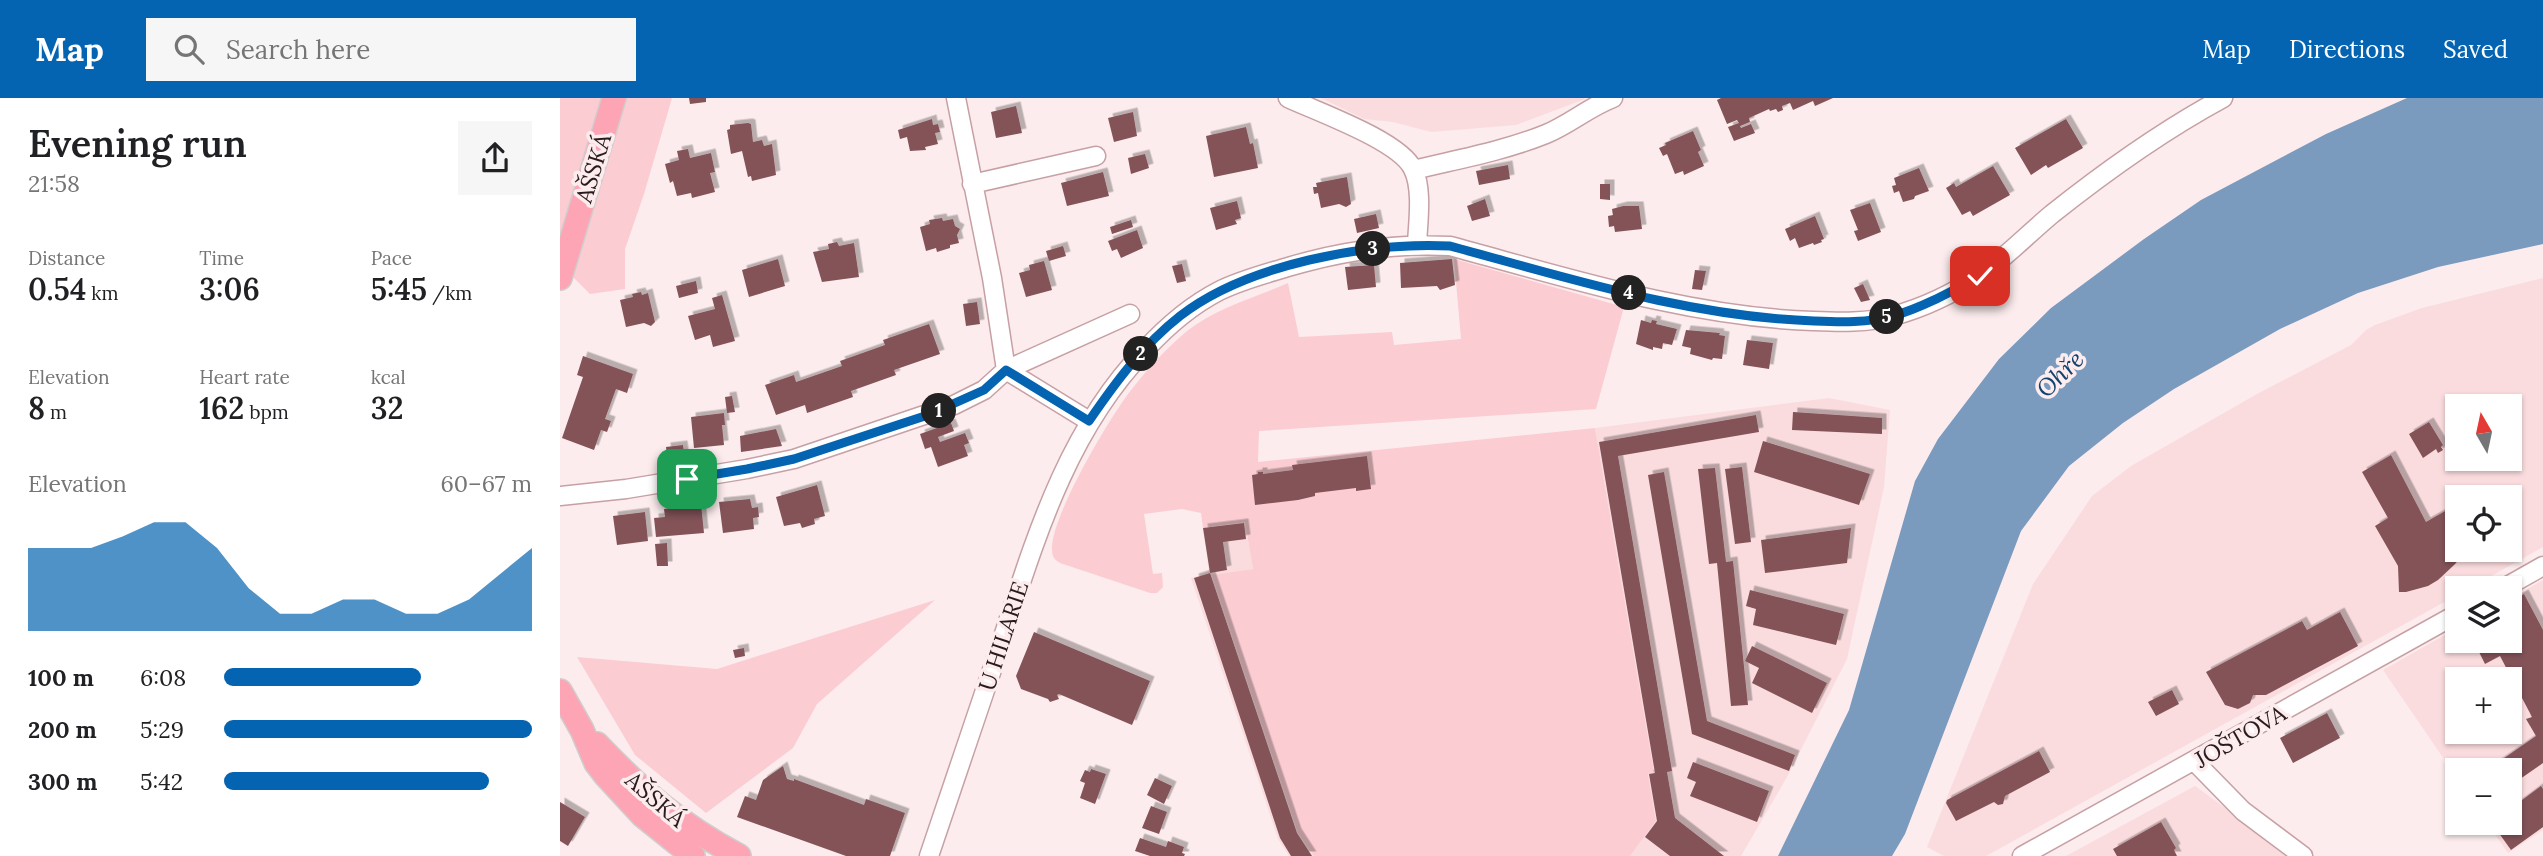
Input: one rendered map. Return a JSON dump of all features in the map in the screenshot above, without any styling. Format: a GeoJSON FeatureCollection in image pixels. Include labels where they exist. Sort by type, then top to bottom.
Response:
{"type":"FeatureCollection","features":[{"type":"Feature","properties":{"kind":"main road","name":"AŠSKÁ"},"geometry":{"type":"LineString","coordinates":[[560,278],[614,98]]}},
{"type":"Feature","properties":{"kind":"main road","name":"AŠSKÁ"},"geometry":{"type":"LineString","coordinates":[[560,691],[597,763],[616,789],[642,815],[693,856]]}},
{"type":"Feature","properties":{"kind":"main road","name":"AŠSKÁ"},"geometry":{"type":"LineString","coordinates":[[582,730],[640,789],[691,829],[739,856]]}},
{"type":"Feature","properties":{"kind":"street"},"geometry":{"type":"LineString","coordinates":[[956,98],[992,278],[1006,370],[1089,421]]}},
{"type":"Feature","properties":{"kind":"street"},"geometry":{"type":"LineString","coordinates":[[1288,98],[1372,136],[1405,157],[1414,170],[1418,191],[1417,244]]}},
{"type":"Feature","properties":{"kind":"street"},"geometry":{"type":"LineString","coordinates":[[1414,170],[1516,145],[1549,133],[1575,120],[1594,105],[1613,98]]}},
{"type":"Feature","properties":{"kind":"street","name":"U HILARIE"},"geometry":{"type":"LineString","coordinates":[[929,856],[1052,495],[1089,421],[1122,373],[1165,328],[1220,290],[1246,279],[1300,263],[1355,251],[1417,244],[1450,246],[1680,306],[1795,320],[1865,321],[1892,316],[1947,295],[1980,276],[2109,170],[2152,140],[2223,98]]}},
{"type":"Feature","properties":{"kind":"street"},"geometry":{"type":"LineString","coordinates":[[972,184],[1096,156]]}},
{"type":"Feature","properties":{"kind":"street"},"geometry":{"type":"LineString","coordinates":[[560,496],[653,484],[794,459],[954,405],[984,390],[1006,370],[1130,314]]}},
{"type":"Feature","properties":{"kind":"street"},"geometry":{"type":"LineString","coordinates":[[2522,578],[2543,566]]}},
{"type":"Feature","properties":{"kind":"street","name":"JOŠTOVA"},"geometry":{"type":"LineString","coordinates":[[2022,856],[2445,621]]}},
{"type":"Feature","properties":{"kind":"street"},"geometry":{"type":"LineString","coordinates":[[2194,762],[2243,811],[2303,856]]}},
{"type":"Feature","properties":{"kind":"shaded area"},"geometry":{"type":"Polygon","coordinates":[[[560,98],[672,98],[625,249],[625,289],[590,294],[560,264],[560,98]]]}},
{"type":"Feature","properties":{"kind":"shaded area"},"geometry":{"type":"Polygon","coordinates":[[[1321,98],[1585,99],[1516,125],[1431,132],[1393,122],[1364,119],[1321,98]]]}},
{"type":"Feature","properties":{"kind":"shaded area"},"geometry":{"type":"Polygon","coordinates":[[[1454,259],[1624,307],[1596,409],[1259,431],[1258,462],[1595,428],[1654,772],[1648,774],[1656,821],[1630,856],[1314,856],[1298,833],[1212,575],[1253,569],[1245,522],[1203,528],[1201,513],[1182,509],[1144,514],[1153,574],[1162,573],[1163,587],[1157,593],[1060,563],[1053,555],[1054,535],[1061,515],[1096,443],[1138,381],[1187,331],[1223,310],[1288,283],[1299,337],[1392,332],[1394,345],[1461,339],[1454,259]]]}},
{"type":"Feature","properties":{"kind":"shaded area"},"geometry":{"type":"Polygon","coordinates":[[[2543,278],[2543,547],[2522,559],[2522,485],[2445,485],[2445,562],[2516,562],[2491,576],[2445,576],[2445,602],[1986,856],[1944,856],[1927,847],[2033,584],[2092,496],[2131,466],[2257,394],[2351,345],[2375,325],[2422,308],[2543,278]]]}},
{"type":"Feature","properties":{"kind":"shaded area"},"geometry":{"type":"Polygon","coordinates":[[[1829,398],[1890,410],[1884,487],[1847,659],[1787,777],[1741,856],[1630,856],[1656,821],[1648,773],[1654,772],[1595,428],[1829,398]]]}},
{"type":"Feature","properties":{"kind":"shaded area"},"geometry":{"type":"Polygon","coordinates":[[[1245,522],[1253,569],[1213,576],[1298,833],[1314,856],[1289,856],[1278,839],[1191,578],[1209,572],[1203,528],[1245,522]]]}},
{"type":"Feature","properties":{"kind":"shaded area"},"geometry":{"type":"Polygon","coordinates":[[[2543,580],[2543,830],[2508,853],[2495,835],[2522,835],[2522,758],[2445,758],[2445,760],[2383,670],[2445,635],[2445,653],[2522,653],[2522,592],[2543,580]]]}},
{"type":"Feature","properties":{"kind":"shaded area"},"geometry":{"type":"Polygon","coordinates":[[[935,600],[817,704],[793,748],[706,813],[635,755],[577,657],[717,669],[935,600]]]}},
{"type":"Feature","properties":{"kind":"shaded area"},"geometry":{"type":"Polygon","coordinates":[[[2195,786],[2292,856],[2066,856],[2195,786]]]}},
{"type":"Feature","properties":{"kind":"water","name":"Ohře"},"geometry":{"type":"Polygon","coordinates":[[[2407,98],[2543,98],[2543,244],[2438,267],[2358,293],[2280,329],[2174,389],[2123,423],[2069,466],[2021,531],[1905,834],[1892,856],[1778,856],[1849,710],[1915,481],[1938,439],[1999,359],[2051,308],[2201,200],[2326,134],[2407,98]]]}},
{"type":"Feature","properties":{"kind":"building"},"geometry":{"type":"Polygon","coordinates":[[[689,98],[706,98],[706,102],[690,104],[689,98]]]}},
{"type":"Feature","properties":{"kind":"building"},"geometry":{"type":"Polygon","coordinates":[[[1833,98],[1815,106],[1813,101],[1793,110],[1790,103],[1782,106],[1783,110],[1778,112],[1776,109],[1769,109],[1749,118],[1750,122],[1740,126],[1741,128],[1751,124],[1755,133],[1734,141],[1728,127],[1739,123],[1737,120],[1727,124],[1717,100],[1833,98]]]}},
{"type":"Feature","properties":{"kind":"building"},"geometry":{"type":"Polygon","coordinates":[[[1016,106],[1022,133],[996,138],[991,112],[1016,106]]]}},
{"type":"Feature","properties":{"kind":"building"},"geometry":{"type":"Polygon","coordinates":[[[1133,112],[1137,136],[1114,142],[1108,118],[1133,112]]]}},
{"type":"Feature","properties":{"kind":"building"},"geometry":{"type":"Polygon","coordinates":[[[932,119],[933,125],[938,124],[940,132],[935,133],[938,144],[925,147],[926,150],[910,151],[907,137],[900,139],[898,130],[932,119]]]}},
{"type":"Feature","properties":{"kind":"building"},"geometry":{"type":"Polygon","coordinates":[[[2066,119],[2083,148],[2031,175],[2015,148],[2066,119]]]}},
{"type":"Feature","properties":{"kind":"building"},"geometry":{"type":"Polygon","coordinates":[[[751,124],[753,142],[762,140],[764,146],[772,144],[776,175],[752,181],[751,176],[748,177],[742,151],[731,154],[727,130],[730,125],[751,124]]]}},
{"type":"Feature","properties":{"kind":"building"},"geometry":{"type":"Polygon","coordinates":[[[1246,127],[1250,144],[1253,143],[1258,168],[1214,177],[1206,136],[1246,127]]]}},
{"type":"Feature","properties":{"kind":"building"},"geometry":{"type":"Polygon","coordinates":[[[1693,131],[1704,166],[1684,175],[1683,171],[1675,174],[1667,154],[1663,156],[1659,148],[1693,131]]]}},
{"type":"Feature","properties":{"kind":"building"},"geometry":{"type":"Polygon","coordinates":[[[688,149],[690,158],[711,153],[715,172],[710,173],[715,192],[692,198],[691,193],[677,196],[665,164],[679,160],[677,151],[688,149]]]}},
{"type":"Feature","properties":{"kind":"building"},"geometry":{"type":"Polygon","coordinates":[[[1145,154],[1149,168],[1131,174],[1128,158],[1145,154]]]}},
{"type":"Feature","properties":{"kind":"building"},"geometry":{"type":"Polygon","coordinates":[[[1508,165],[1510,179],[1479,185],[1476,171],[1508,165]]]}},
{"type":"Feature","properties":{"kind":"building"},"geometry":{"type":"Polygon","coordinates":[[[1993,166],[2010,195],[1973,216],[1970,211],[1962,215],[1946,188],[1954,183],[1956,187],[1993,166]]]}},
{"type":"Feature","properties":{"kind":"building"},"geometry":{"type":"Polygon","coordinates":[[[1919,168],[1929,191],[1903,202],[1899,191],[1894,193],[1894,178],[1919,168]]]}},
{"type":"Feature","properties":{"kind":"building"},"geometry":{"type":"Polygon","coordinates":[[[1103,172],[1109,196],[1067,206],[1061,183],[1103,172]]]}},
{"type":"Feature","properties":{"kind":"building"},"geometry":{"type":"Polygon","coordinates":[[[1347,177],[1351,204],[1346,207],[1339,204],[1321,208],[1318,193],[1314,194],[1313,187],[1317,187],[1316,183],[1347,177]]]}},
{"type":"Feature","properties":{"kind":"building"},"geometry":{"type":"Polygon","coordinates":[[[1600,184],[1610,184],[1610,200],[1600,199],[1600,184]]]}},
{"type":"Feature","properties":{"kind":"building"},"geometry":{"type":"Polygon","coordinates":[[[1485,199],[1490,216],[1472,221],[1467,206],[1485,199]]]}},
{"type":"Feature","properties":{"kind":"building"},"geometry":{"type":"Polygon","coordinates":[[[1237,201],[1241,218],[1235,220],[1237,224],[1216,230],[1210,208],[1237,201]]]}},
{"type":"Feature","properties":{"kind":"building"},"geometry":{"type":"Polygon","coordinates":[[[1870,203],[1881,232],[1858,241],[1854,231],[1858,230],[1850,210],[1870,203]]]}},
{"type":"Feature","properties":{"kind":"building"},"geometry":{"type":"Polygon","coordinates":[[[1639,206],[1642,229],[1615,232],[1614,226],[1609,227],[1608,216],[1613,215],[1612,209],[1639,206]]]}},
{"type":"Feature","properties":{"kind":"building"},"geometry":{"type":"Polygon","coordinates":[[[1376,214],[1379,228],[1357,233],[1354,219],[1376,214]]]}},
{"type":"Feature","properties":{"kind":"building"},"geometry":{"type":"Polygon","coordinates":[[[1815,216],[1824,239],[1814,245],[1813,243],[1799,248],[1795,238],[1790,241],[1785,229],[1815,216]]]}},
{"type":"Feature","properties":{"kind":"building"},"geometry":{"type":"Polygon","coordinates":[[[942,218],[943,221],[953,219],[955,226],[960,229],[957,235],[959,243],[937,252],[936,248],[926,251],[920,227],[930,224],[929,220],[942,218]]]}},
{"type":"Feature","properties":{"kind":"building"},"geometry":{"type":"Polygon","coordinates":[[[1131,220],[1133,227],[1112,234],[1110,227],[1131,220]]]}},
{"type":"Feature","properties":{"kind":"building"},"geometry":{"type":"Polygon","coordinates":[[[1137,230],[1143,248],[1121,258],[1117,249],[1112,251],[1108,241],[1137,230]]]}},
{"type":"Feature","properties":{"kind":"building"},"geometry":{"type":"Polygon","coordinates":[[[837,242],[839,246],[854,243],[859,277],[822,282],[813,252],[829,249],[828,244],[837,242]]]}},
{"type":"Feature","properties":{"kind":"building"},"geometry":{"type":"Polygon","coordinates":[[[1063,246],[1066,256],[1049,261],[1046,251],[1063,246]]]}},
{"type":"Feature","properties":{"kind":"building"},"geometry":{"type":"Polygon","coordinates":[[[778,259],[785,286],[749,297],[742,270],[778,259]]]}},
{"type":"Feature","properties":{"kind":"building"},"geometry":{"type":"Polygon","coordinates":[[[1452,259],[1455,285],[1440,290],[1437,286],[1401,288],[1400,263],[1452,259]]]}},
{"type":"Feature","properties":{"kind":"building"},"geometry":{"type":"Polygon","coordinates":[[[1044,261],[1052,290],[1026,297],[1019,273],[1030,270],[1029,265],[1044,261]]]}},
{"type":"Feature","properties":{"kind":"building"},"geometry":{"type":"Polygon","coordinates":[[[1182,264],[1186,281],[1177,283],[1172,266],[1182,264]]]}},
{"type":"Feature","properties":{"kind":"building"},"geometry":{"type":"Polygon","coordinates":[[[1374,265],[1376,287],[1348,290],[1345,267],[1374,265]]]}},
{"type":"Feature","properties":{"kind":"building"},"geometry":{"type":"Polygon","coordinates":[[[1695,270],[1706,271],[1702,290],[1692,289],[1695,270]]]}},
{"type":"Feature","properties":{"kind":"building"},"geometry":{"type":"Polygon","coordinates":[[[696,281],[698,293],[679,298],[676,286],[696,281]]]}},
{"type":"Feature","properties":{"kind":"building"},"geometry":{"type":"Polygon","coordinates":[[[1863,284],[1870,300],[1861,302],[1854,288],[1863,284]]]}},
{"type":"Feature","properties":{"kind":"building"},"geometry":{"type":"Polygon","coordinates":[[[641,292],[642,295],[648,293],[655,322],[651,326],[644,323],[626,327],[620,300],[641,292]]]}},
{"type":"Feature","properties":{"kind":"building"},"geometry":{"type":"Polygon","coordinates":[[[722,295],[735,341],[713,347],[710,335],[695,340],[688,316],[715,309],[712,298],[722,295]]]}},
{"type":"Feature","properties":{"kind":"building"},"geometry":{"type":"Polygon","coordinates":[[[977,302],[980,324],[966,326],[963,304],[977,302]]]}},
{"type":"Feature","properties":{"kind":"building"},"geometry":{"type":"Polygon","coordinates":[[[1641,320],[1651,323],[1652,320],[1657,321],[1656,324],[1677,329],[1672,345],[1663,343],[1662,349],[1653,347],[1653,350],[1636,344],[1641,320]]]}},
{"type":"Feature","properties":{"kind":"building"},"geometry":{"type":"Polygon","coordinates":[[[929,324],[940,354],[894,370],[896,375],[851,391],[853,397],[807,413],[805,405],[776,415],[765,385],[794,375],[796,382],[842,366],[840,361],[885,345],[883,340],[929,324]]]}},
{"type":"Feature","properties":{"kind":"building"},"geometry":{"type":"Polygon","coordinates":[[[1686,330],[1720,333],[1719,335],[1725,336],[1722,359],[1712,360],[1690,354],[1691,348],[1682,346],[1686,330]]]}},
{"type":"Feature","properties":{"kind":"building"},"geometry":{"type":"Polygon","coordinates":[[[1747,340],[1773,343],[1769,369],[1743,365],[1747,340]]]}},
{"type":"Feature","properties":{"kind":"building"},"geometry":{"type":"Polygon","coordinates":[[[583,356],[633,374],[627,393],[616,389],[605,419],[611,421],[607,432],[601,430],[594,450],[562,438],[583,377],[577,375],[583,356]]]}},
{"type":"Feature","properties":{"kind":"building"},"geometry":{"type":"Polygon","coordinates":[[[732,396],[735,412],[727,413],[725,397],[732,396]]]}},
{"type":"Feature","properties":{"kind":"building"},"geometry":{"type":"Polygon","coordinates":[[[1793,412],[1882,418],[1882,434],[1792,430],[1793,412]]]}},
{"type":"Feature","properties":{"kind":"building"},"geometry":{"type":"Polygon","coordinates":[[[724,413],[724,445],[694,448],[691,417],[724,413]]]}},
{"type":"Feature","properties":{"kind":"building"},"geometry":{"type":"Polygon","coordinates":[[[1756,415],[1759,432],[1618,456],[1672,771],[1667,772],[1675,818],[1724,856],[1670,856],[1645,837],[1657,821],[1649,774],[1655,773],[1599,442],[1756,415]]]}},
{"type":"Feature","properties":{"kind":"building"},"geometry":{"type":"Polygon","coordinates":[[[2429,422],[2443,445],[2443,450],[2438,453],[2436,449],[2423,458],[2409,434],[2429,422]]]}},
{"type":"Feature","properties":{"kind":"building"},"geometry":{"type":"Polygon","coordinates":[[[951,423],[954,431],[938,437],[940,442],[965,433],[969,443],[964,445],[968,456],[938,467],[931,447],[925,449],[920,434],[951,423]]]}},
{"type":"Feature","properties":{"kind":"building"},"geometry":{"type":"Polygon","coordinates":[[[776,429],[782,446],[741,452],[740,436],[776,429]]]}},
{"type":"Feature","properties":{"kind":"building"},"geometry":{"type":"Polygon","coordinates":[[[1763,441],[1870,474],[1859,505],[1754,472],[1763,441]]]}},
{"type":"Feature","properties":{"kind":"building"},"geometry":{"type":"Polygon","coordinates":[[[683,445],[685,462],[668,464],[666,447],[683,445]]]}},
{"type":"Feature","properties":{"kind":"building"},"geometry":{"type":"Polygon","coordinates":[[[2391,455],[2426,522],[2445,511],[2445,562],[2457,562],[2438,580],[2428,586],[2399,592],[2398,566],[2375,526],[2388,518],[2362,472],[2391,455]]]}},
{"type":"Feature","properties":{"kind":"building"},"geometry":{"type":"Polygon","coordinates":[[[1367,456],[1371,489],[1315,493],[1315,496],[1298,500],[1255,505],[1252,475],[1258,472],[1263,474],[1293,470],[1292,465],[1367,456]]]}},
{"type":"Feature","properties":{"kind":"building"},"geometry":{"type":"Polygon","coordinates":[[[1742,467],[1751,542],[1735,544],[1725,469],[1742,467]]]}},
{"type":"Feature","properties":{"kind":"building"},"geometry":{"type":"Polygon","coordinates":[[[1715,468],[1726,562],[1733,561],[1748,705],[1731,706],[1717,563],[1709,564],[1698,469],[1715,468]]]}},
{"type":"Feature","properties":{"kind":"building"},"geometry":{"type":"Polygon","coordinates":[[[1664,472],[1707,721],[1795,755],[1789,771],[1692,734],[1648,475],[1664,472]]]}},
{"type":"Feature","properties":{"kind":"building"},"geometry":{"type":"Polygon","coordinates":[[[817,485],[825,516],[814,519],[815,524],[802,528],[800,523],[784,526],[776,497],[817,485]]]}},
{"type":"Feature","properties":{"kind":"building"},"geometry":{"type":"Polygon","coordinates":[[[750,499],[752,508],[758,507],[759,517],[753,518],[754,529],[723,533],[719,502],[750,499]]]}},
{"type":"Feature","properties":{"kind":"building"},"geometry":{"type":"Polygon","coordinates":[[[701,504],[704,533],[656,537],[654,518],[665,517],[664,509],[701,504]]]}},
{"type":"Feature","properties":{"kind":"building"},"geometry":{"type":"Polygon","coordinates":[[[645,512],[648,541],[617,545],[613,516],[645,512]]]}},
{"type":"Feature","properties":{"kind":"building"},"geometry":{"type":"Polygon","coordinates":[[[1244,523],[1246,539],[1223,542],[1227,570],[1210,573],[1203,528],[1244,523]]]}},
{"type":"Feature","properties":{"kind":"building"},"geometry":{"type":"Polygon","coordinates":[[[1851,528],[1847,563],[1765,573],[1761,540],[1851,528]]]}},
{"type":"Feature","properties":{"kind":"building"},"geometry":{"type":"Polygon","coordinates":[[[667,543],[668,566],[657,566],[655,544],[667,543]]]}},
{"type":"Feature","properties":{"kind":"building"},"geometry":{"type":"Polygon","coordinates":[[[1210,573],[1297,833],[1312,856],[1291,856],[1280,838],[1194,578],[1210,573]]]}},
{"type":"Feature","properties":{"kind":"building"},"geometry":{"type":"Polygon","coordinates":[[[1750,590],[1844,614],[1836,645],[1753,625],[1756,609],[1746,606],[1750,590]]]}},
{"type":"Feature","properties":{"kind":"building"},"geometry":{"type":"Polygon","coordinates":[[[2524,594],[2543,630],[2543,763],[2522,778],[2522,758],[2504,758],[2536,736],[2526,719],[2532,717],[2522,698],[2522,667],[2506,667],[2500,656],[2485,664],[2480,653],[2522,653],[2524,594]]]}},
{"type":"Feature","properties":{"kind":"building"},"geometry":{"type":"Polygon","coordinates":[[[2340,612],[2358,646],[2266,695],[2253,695],[2250,703],[2238,709],[2225,705],[2206,672],[2302,621],[2307,630],[2340,612]]]}},
{"type":"Feature","properties":{"kind":"building"},"geometry":{"type":"Polygon","coordinates":[[[1034,632],[1150,681],[1132,725],[1059,694],[1059,699],[1050,702],[1021,689],[1016,676],[1034,632]]]}},
{"type":"Feature","properties":{"kind":"building"},"geometry":{"type":"Polygon","coordinates":[[[1752,646],[1827,683],[1812,713],[1752,683],[1759,668],[1745,661],[1752,646]]]}},
{"type":"Feature","properties":{"kind":"building"},"geometry":{"type":"Polygon","coordinates":[[[744,648],[745,656],[735,658],[733,650],[744,648]]]}},
{"type":"Feature","properties":{"kind":"building"},"geometry":{"type":"Polygon","coordinates":[[[2172,690],[2179,704],[2156,716],[2148,702],[2172,690]]]}},
{"type":"Feature","properties":{"kind":"building"},"geometry":{"type":"Polygon","coordinates":[[[2327,713],[2340,738],[2293,763],[2280,738],[2327,713]]]}},
{"type":"Feature","properties":{"kind":"building"},"geometry":{"type":"Polygon","coordinates":[[[2039,751],[2050,772],[2005,796],[2003,804],[1994,802],[1956,821],[1946,803],[1947,800],[2039,751]]]}},
{"type":"Feature","properties":{"kind":"building"},"geometry":{"type":"Polygon","coordinates":[[[1693,762],[1769,791],[1757,822],[1690,796],[1696,782],[1687,778],[1693,762]]]}},
{"type":"Feature","properties":{"kind":"building"},"geometry":{"type":"Polygon","coordinates":[[[783,766],[787,779],[794,779],[864,805],[866,799],[905,813],[890,856],[846,856],[737,817],[745,796],[756,800],[763,780],[783,766]]]}},
{"type":"Feature","properties":{"kind":"building"},"geometry":{"type":"Polygon","coordinates":[[[1091,769],[1106,774],[1095,804],[1080,798],[1085,783],[1080,781],[1085,770],[1090,772],[1091,769]]]}},
{"type":"Feature","properties":{"kind":"building"},"geometry":{"type":"Polygon","coordinates":[[[1155,778],[1172,786],[1164,804],[1147,795],[1155,778]]]}},
{"type":"Feature","properties":{"kind":"building"},"geometry":{"type":"Polygon","coordinates":[[[2541,786],[2543,827],[2511,850],[2500,835],[2522,835],[2522,800],[2541,786]]]}},
{"type":"Feature","properties":{"kind":"building"},"geometry":{"type":"Polygon","coordinates":[[[560,802],[585,817],[568,846],[560,841],[560,802]]]}},
{"type":"Feature","properties":{"kind":"building"},"geometry":{"type":"Polygon","coordinates":[[[1151,806],[1167,812],[1159,834],[1142,828],[1151,806]]]}},
{"type":"Feature","properties":{"kind":"building"},"geometry":{"type":"Polygon","coordinates":[[[2161,822],[2176,848],[2174,850],[2177,856],[2117,856],[2113,849],[2161,822]]]}},
{"type":"Feature","properties":{"kind":"building"},"geometry":{"type":"Polygon","coordinates":[[[1140,838],[1166,847],[1168,841],[1184,847],[1182,853],[1185,854],[1150,856],[1135,851],[1140,838]]]}},
{"type":"Feature","properties":{"kind":"route"},"geometry":{"type":"LineString","coordinates":[[687,479],[794,459],[928,415],[984,390],[1006,370],[1089,421],[1122,373],[1165,328],[1195,305],[1246,279],[1355,251],[1417,244],[1450,246],[1680,306],[1795,320],[1865,321],[1892,316],[1947,295],[1980,276]]}}]}
